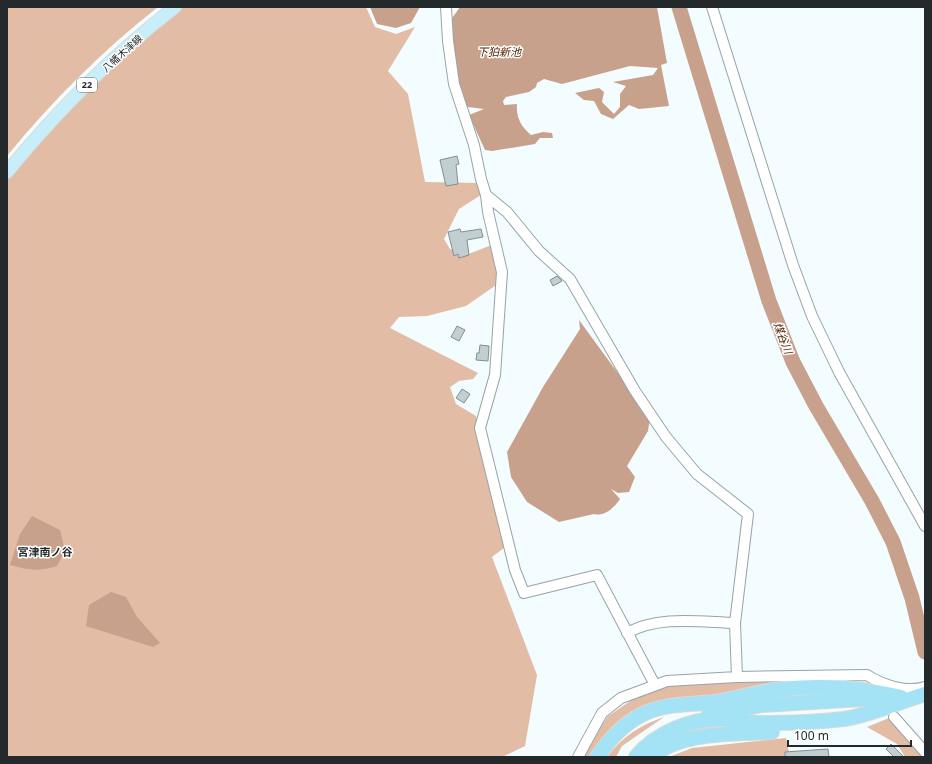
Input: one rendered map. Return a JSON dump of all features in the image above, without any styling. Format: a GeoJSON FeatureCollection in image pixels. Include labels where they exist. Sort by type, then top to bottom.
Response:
{"type":"FeatureCollection","features":[{"type":"Feature","properties":{"kind":"highway"},"geometry":{"type":"LineString","coordinates":[[636,757],[648,746],[669,732],[701,722],[720,711],[775,690],[818,687],[878,688],[911,698]]}},
{"type":"Feature","properties":{"kind":"highway"},"geometry":{"type":"LineString","coordinates":[[627,757],[645,739],[660,728],[678,720],[720,711],[769,705],[911,698]]}},
{"type":"Feature","properties":{"kind":"highway"},"geometry":{"type":"LineString","coordinates":[[597,757],[619,730],[630,721],[644,714],[669,706],[720,711],[751,723],[776,723],[842,719],[891,712],[911,698]]}},
{"type":"Feature","properties":{"kind":"highway"},"geometry":{"type":"LineString","coordinates":[[652,757],[670,745],[698,738],[845,727],[860,723],[911,698]]}},
{"type":"Feature","properties":{"kind":"main road","name":"八幡木津線"},"geometry":{"type":"LineString","coordinates":[[7,172],[54,118],[90,82],[126,48],[175,7]]}},
{"type":"Feature","properties":{"kind":"street"},"geometry":{"type":"LineString","coordinates":[[446,7],[448,41],[454,84],[474,145],[502,272],[495,375],[480,428],[515,570],[524,593],[597,575],[655,684]]}},
{"type":"Feature","properties":{"kind":"street"},"geometry":{"type":"LineString","coordinates":[[712,7],[793,265],[812,316],[839,372],[925,526]]}},
{"type":"Feature","properties":{"kind":"street"},"geometry":{"type":"LineString","coordinates":[[486,195],[507,212],[539,250],[570,279],[635,391],[666,437],[697,474],[748,514],[735,623],[736,677]]}},
{"type":"Feature","properties":{"kind":"street"},"geometry":{"type":"LineString","coordinates":[[627,633],[637,628],[664,622],[735,623]]}},
{"type":"Feature","properties":{"kind":"street"},"geometry":{"type":"LineString","coordinates":[[578,757],[602,713],[621,698],[655,684],[667,681],[736,677],[866,675],[878,688],[925,687]]}},
{"type":"Feature","properties":{"kind":"street"},"geometry":{"type":"LineString","coordinates":[[891,712],[925,752]]}},
{"type":"Feature","properties":{"kind":"shaded area"},"geometry":{"type":"Polygon","coordinates":[[[7,7],[158,7],[117,41],[78,77],[7,156],[7,7]]]}},
{"type":"Feature","properties":{"kind":"shaded area"},"geometry":{"type":"Polygon","coordinates":[[[183,7],[366,7],[375,27],[396,34],[415,27],[388,71],[408,94],[425,182],[480,183],[484,193],[459,209],[444,239],[450,249],[466,255],[494,244],[499,283],[466,306],[427,316],[399,317],[390,328],[478,373],[473,379],[459,381],[450,387],[456,404],[476,416],[505,547],[492,557],[537,675],[525,746],[502,757],[7,757],[7,180],[27,156],[90,88],[135,46],[183,7]]]}},
{"type":"Feature","properties":{"kind":"shaded area"},"geometry":{"type":"Polygon","coordinates":[[[685,682],[793,682],[724,695],[671,699],[644,705],[623,718],[614,726],[605,735],[590,757],[582,757],[607,717],[639,695],[665,685],[685,682]]]}},
{"type":"Feature","properties":{"kind":"shaded area"},"geometry":{"type":"Polygon","coordinates":[[[664,717],[622,746],[616,757],[607,757],[619,743],[632,732],[664,717]]]}},
{"type":"Feature","properties":{"kind":"shaded area"},"geometry":{"type":"Polygon","coordinates":[[[889,718],[925,757],[905,757],[897,744],[867,727],[889,718]]]}},
{"type":"Feature","properties":{"kind":"shaded area"},"geometry":{"type":"Polygon","coordinates":[[[786,738],[790,757],[669,757],[692,748],[786,738]]]}},
{"type":"Feature","properties":{"kind":"water"},"geometry":{"type":"Polygon","coordinates":[[[370,7],[420,7],[411,23],[396,28],[377,24],[370,7]]]}},
{"type":"Feature","properties":{"kind":"water","name":"下狛新池"},"geometry":{"type":"Polygon","coordinates":[[[460,7],[657,7],[667,63],[661,65],[669,106],[639,109],[629,105],[613,119],[601,114],[594,101],[584,100],[575,93],[599,88],[604,92],[602,102],[614,114],[620,107],[620,94],[626,86],[613,82],[653,75],[658,68],[630,66],[562,84],[544,79],[537,83],[536,87],[529,92],[506,97],[503,101],[504,105],[517,104],[517,113],[520,121],[531,135],[543,132],[552,133],[553,138],[540,138],[535,144],[492,151],[485,150],[469,115],[484,109],[468,107],[462,103],[455,81],[450,21],[460,7]]]}},
{"type":"Feature","properties":{"kind":"water"},"geometry":{"type":"Polygon","coordinates":[[[579,320],[650,417],[648,431],[627,466],[635,477],[629,492],[618,493],[611,489],[620,499],[615,506],[605,513],[559,522],[527,502],[511,477],[507,452],[543,387],[580,329],[579,320]]]}},
{"type":"Feature","properties":{"kind":"water"},"geometry":{"type":"Polygon","coordinates":[[[32,516],[60,530],[65,551],[57,566],[34,570],[10,565],[20,534],[32,516]]]}},
{"type":"Feature","properties":{"kind":"water"},"geometry":{"type":"Polygon","coordinates":[[[111,592],[126,597],[137,617],[160,643],[153,647],[86,626],[89,605],[111,592]]]}},
{"type":"Feature","properties":{"kind":"building"},"geometry":{"type":"Polygon","coordinates":[[[457,156],[459,164],[456,165],[458,184],[446,186],[440,160],[457,156]]]}},
{"type":"Feature","properties":{"kind":"building"},"geometry":{"type":"Polygon","coordinates":[[[460,229],[461,232],[481,229],[483,237],[467,240],[469,255],[459,258],[458,254],[454,256],[448,232],[460,229]]]}},
{"type":"Feature","properties":{"kind":"building"},"geometry":{"type":"Polygon","coordinates":[[[557,276],[562,281],[553,286],[550,280],[557,276]]]}},
{"type":"Feature","properties":{"kind":"building"},"geometry":{"type":"Polygon","coordinates":[[[457,326],[465,330],[459,341],[451,337],[457,326]]]}},
{"type":"Feature","properties":{"kind":"building"},"geometry":{"type":"Polygon","coordinates":[[[480,345],[489,346],[488,361],[476,360],[480,345]]]}},
{"type":"Feature","properties":{"kind":"building"},"geometry":{"type":"Polygon","coordinates":[[[462,389],[470,394],[464,403],[456,398],[462,389]]]}},
{"type":"Feature","properties":{"kind":"building"},"geometry":{"type":"Polygon","coordinates":[[[891,744],[904,757],[894,757],[886,749],[891,744]]]}},
{"type":"Feature","properties":{"kind":"building"},"geometry":{"type":"Polygon","coordinates":[[[828,749],[829,757],[785,757],[785,752],[828,749]]]}},
{"type":"Feature","properties":{"kind":"waterway","name":"煤谷川"},"geometry":{"type":"LineString","coordinates":[[679,7],[769,301],[793,362],[816,406],[872,501],[893,542],[912,598],[925,652]]}},
{"type":"Feature","properties":{"kind":"district","name":"宮津南ノ谷"},"geometry":{"type":"Point","coordinates":[45,552]}}]}
